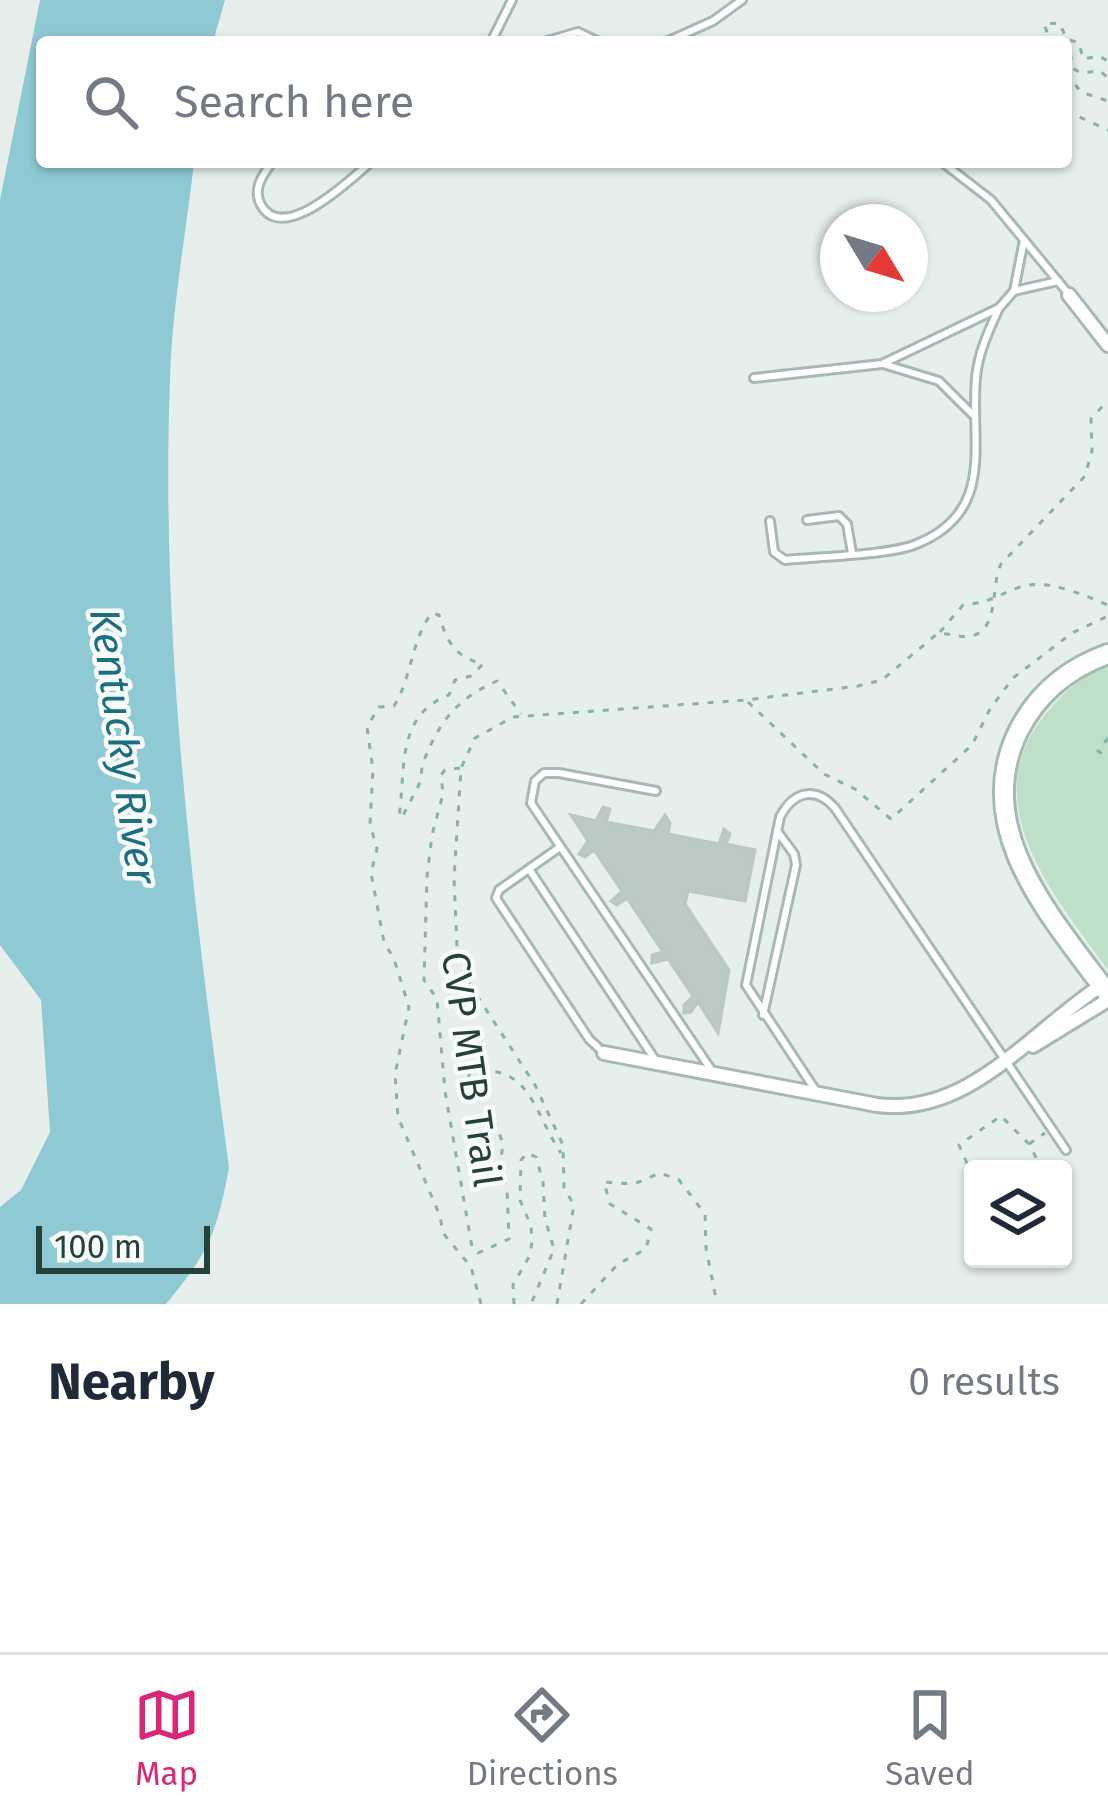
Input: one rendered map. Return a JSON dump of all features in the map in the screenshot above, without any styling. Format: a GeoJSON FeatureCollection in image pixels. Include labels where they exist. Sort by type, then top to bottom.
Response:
{"type":"FeatureCollection","features":[{"type":"Feature","properties":{"kind":"street"},"geometry":{"type":"LineString","coordinates":[[1069,296],[1108,345]]}},
{"type":"Feature","properties":{"kind":"street"},"geometry":{"type":"LineString","coordinates":[[604,1053],[914,1108],[950,1096],[1106,993],[1020,865],[1006,828],[1003,803],[1010,753],[1031,710],[1063,677],[1108,654]]}},
{"type":"Feature","properties":{"kind":"lane"},"geometry":{"type":"LineString","coordinates":[[494,36],[512,0]]}},
{"type":"Feature","properties":{"kind":"lane"},"geometry":{"type":"LineString","coordinates":[[679,36],[713,21],[742,0]]}},
{"type":"Feature","properties":{"kind":"lane"},"geometry":{"type":"LineString","coordinates":[[267,168],[260,177],[257,198],[264,211],[279,219],[298,215],[322,201],[363,168]]}},
{"type":"Feature","properties":{"kind":"lane"},"geometry":{"type":"LineString","coordinates":[[949,168],[991,200],[1069,296]]}},
{"type":"Feature","properties":{"kind":"lane"},"geometry":{"type":"LineString","coordinates":[[754,378],[882,364],[999,308],[1014,292],[1024,239]]}},
{"type":"Feature","properties":{"kind":"lane"},"geometry":{"type":"LineString","coordinates":[[1014,292],[1058,281]]}},
{"type":"Feature","properties":{"kind":"lane"},"geometry":{"type":"LineString","coordinates":[[770,521],[774,552],[785,560],[912,546],[945,527],[968,497],[978,459],[976,374],[999,308]]}},
{"type":"Feature","properties":{"kind":"lane"},"geometry":{"type":"LineString","coordinates":[[882,364],[939,381],[975,417]]}},
{"type":"Feature","properties":{"kind":"lane"},"geometry":{"type":"LineString","coordinates":[[807,520],[839,516],[847,524],[852,553]]}},
{"type":"Feature","properties":{"kind":"lane"},"geometry":{"type":"LineString","coordinates":[[656,791],[544,773],[535,781],[532,803],[714,1074]]}},
{"type":"Feature","properties":{"kind":"lane"},"geometry":{"type":"LineString","coordinates":[[818,1094],[746,985],[777,831],[786,805],[808,792],[828,799],[1066,1150]]}},
{"type":"Feature","properties":{"kind":"lane"},"geometry":{"type":"LineString","coordinates":[[764,1015],[796,865],[794,854],[777,831]]}},
{"type":"Feature","properties":{"kind":"lane"},"geometry":{"type":"LineString","coordinates":[[560,848],[499,890],[496,898],[589,1039],[604,1053]]}},
{"type":"Feature","properties":{"kind":"lane"},"geometry":{"type":"LineString","coordinates":[[529,869],[658,1064]]}},
{"type":"Feature","properties":{"kind":"path"},"geometry":{"type":"LineString","coordinates":[[1047,36],[1044,24],[1052,21],[1059,23],[1065,36]]}},
{"type":"Feature","properties":{"kind":"path"},"geometry":{"type":"LineString","coordinates":[[1072,41],[1079,43],[1084,59],[1099,56],[1108,61]]}},
{"type":"Feature","properties":{"kind":"path"},"geometry":{"type":"LineString","coordinates":[[1072,68],[1081,73],[1100,71],[1108,78]]}},
{"type":"Feature","properties":{"kind":"path"},"geometry":{"type":"LineString","coordinates":[[1072,80],[1082,92],[1108,101]]}},
{"type":"Feature","properties":{"kind":"path"},"geometry":{"type":"LineString","coordinates":[[1072,114],[1108,130]]}},
{"type":"Feature","properties":{"kind":"path","name":"CVP MTB Trail"},"geometry":{"type":"LineString","coordinates":[[939,634],[970,637],[986,626],[1001,564],[1085,476],[1091,419],[1108,400]]}},
{"type":"Feature","properties":{"kind":"path"},"geometry":{"type":"LineString","coordinates":[[993,602],[1016,588],[1033,585],[1068,590],[1108,605]]}},
{"type":"Feature","properties":{"kind":"path","name":"CVP MTB Trail"},"geometry":{"type":"LineString","coordinates":[[557,1304],[574,1205],[564,1188],[563,1145],[535,1085],[465,977],[458,947],[454,878],[461,768],[475,738],[502,720],[523,715],[746,700],[882,680],[939,634],[964,605],[993,602]]}},
{"type":"Feature","properties":{"kind":"path"},"geometry":{"type":"LineString","coordinates":[[481,1304],[471,1267],[443,1233],[398,1118],[395,1074],[409,1007],[384,942],[371,873],[376,849],[370,824],[373,770],[367,727],[379,707],[394,706],[402,694],[424,624],[433,613],[439,615],[447,641],[466,660],[483,664],[468,678],[455,680],[449,695],[425,707],[412,727],[402,758],[405,776],[399,817],[404,816],[410,795],[420,784],[422,765],[439,729],[465,696],[496,681],[523,715]]}},
{"type":"Feature","properties":{"kind":"path"},"geometry":{"type":"LineString","coordinates":[[746,700],[824,773],[856,789],[891,819],[972,746],[990,709],[1013,678],[1072,633],[1108,616]]}},
{"type":"Feature","properties":{"kind":"path"},"geometry":{"type":"LineString","coordinates":[[1108,738],[1098,751],[1108,758]]}},
{"type":"Feature","properties":{"kind":"path","name":"CVP MTB Trail"},"geometry":{"type":"LineString","coordinates":[[461,768],[441,775],[443,794],[427,875],[423,966],[424,980],[437,999],[456,1165],[472,1247],[478,1252],[509,1239],[500,1166],[503,1144],[488,1101],[469,1086],[469,1073],[507,1074],[531,1094],[547,1133],[564,1158]]}},
{"type":"Feature","properties":{"kind":"path"},"geometry":{"type":"LineString","coordinates":[[966,1160],[959,1144],[1001,1116],[1029,1144],[1037,1160]]}},
{"type":"Feature","properties":{"kind":"path"},"geometry":{"type":"LineString","coordinates":[[1029,1144],[1052,1129]]}},
{"type":"Feature","properties":{"kind":"path","name":"CVP MTB Trail"},"geometry":{"type":"LineString","coordinates":[[514,1304],[514,1285],[532,1242],[520,1200],[521,1160],[527,1153],[536,1157],[554,1249],[531,1304]]}},
{"type":"Feature","properties":{"kind":"path"},"geometry":{"type":"LineString","coordinates":[[581,1304],[618,1264],[646,1249],[651,1238],[651,1229],[610,1204],[604,1182],[634,1184],[660,1173],[680,1180],[705,1214],[706,1249],[717,1304]]}},
{"type":"Feature","properties":{"kind":"green space"},"geometry":{"type":"Polygon","coordinates":[[[1108,666],[1108,970],[1046,880],[1030,848],[1020,816],[1017,782],[1024,749],[1044,716],[1073,686],[1108,666]]]}},
{"type":"Feature","properties":{"kind":"water","name":"Kentucky River"},"geometry":{"type":"Polygon","coordinates":[[[40,0],[225,0],[215,36],[36,36],[36,168],[193,168],[171,352],[170,577],[192,873],[229,1168],[209,1242],[166,1304],[0,1304],[0,1207],[21,1190],[50,1132],[41,1000],[0,945],[0,200],[40,0]]]}},
{"type":"Feature","properties":{"kind":"building"},"geometry":{"type":"Polygon","coordinates":[[[603,807],[610,809],[606,822],[654,831],[665,815],[670,823],[668,834],[719,844],[724,829],[730,834],[726,844],[755,850],[745,901],[688,891],[685,904],[729,970],[718,1033],[698,1002],[684,1013],[684,1005],[693,996],[668,959],[652,963],[652,955],[663,952],[627,898],[617,905],[611,901],[622,891],[594,850],[585,857],[579,854],[588,841],[571,815],[596,821],[603,807]]]}}]}
